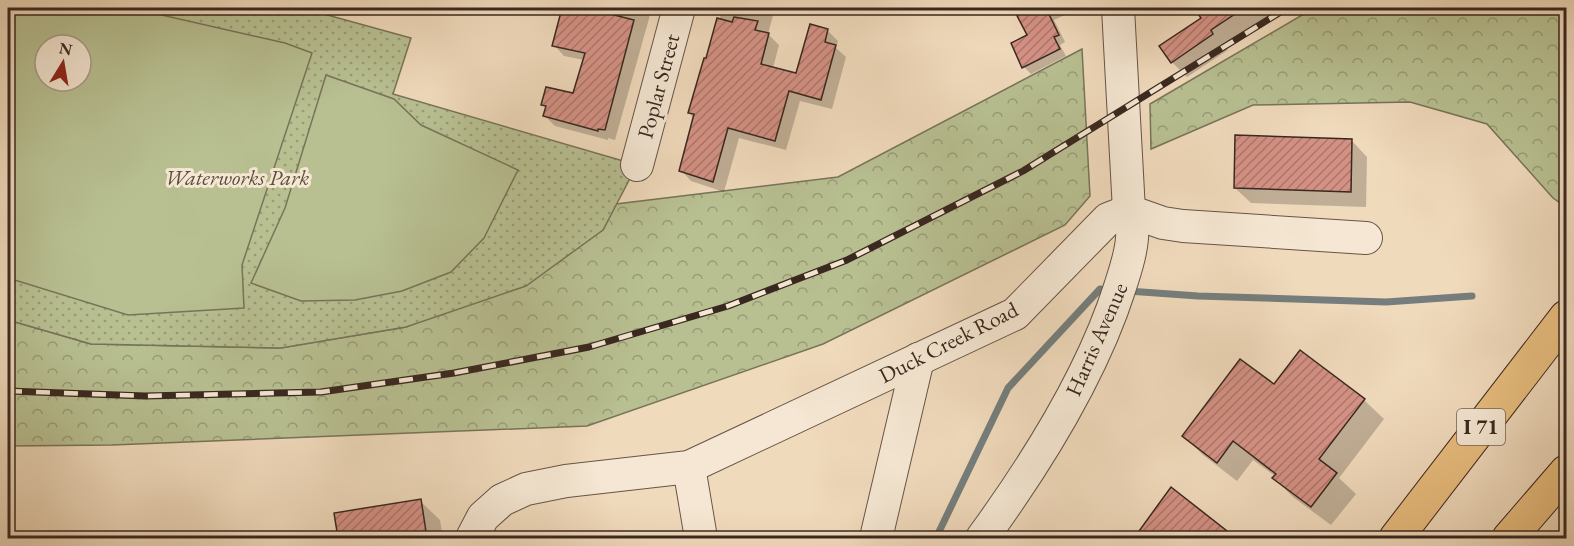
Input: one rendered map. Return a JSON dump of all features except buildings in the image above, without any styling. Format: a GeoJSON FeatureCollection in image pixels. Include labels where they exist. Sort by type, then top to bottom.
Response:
{"type":"FeatureCollection","features":[{"type":"Feature","properties":{"kind":"highway"},"geometry":{"type":"LineString","coordinates":[[1557,330],[1566,310]]}},
{"type":"Feature","properties":{"kind":"highway","name":"I 71"},"geometry":{"type":"LineString","coordinates":[[1396,538],[1557,330]]}},
{"type":"Feature","properties":{"kind":"highway"},"geometry":{"type":"LineString","coordinates":[[1509,538],[1566,472]]}},
{"type":"Feature","properties":{"kind":"street","name":"Poplar Street"},"geometry":{"type":"LineString","coordinates":[[637,165],[679,8]]}},
{"type":"Feature","properties":{"kind":"street","name":"Harris Avenue"},"geometry":{"type":"LineString","coordinates":[[982,538],[1015,493],[1083,378],[1111,317],[1129,259],[1132,237],[1118,8]]}},
{"type":"Feature","properties":{"kind":"street"},"geometry":{"type":"LineString","coordinates":[[1129,211],[1163,223],[1183,226],[1366,238]]}},
{"type":"Feature","properties":{"kind":"street","name":"Duck Creek Road"},"geometry":{"type":"LineString","coordinates":[[472,538],[483,517],[502,500],[526,489],[566,481],[689,467],[1015,314],[1108,219],[1129,211]]}},
{"type":"Feature","properties":{"kind":"street"},"geometry":{"type":"LineString","coordinates":[[876,538],[918,359]]}},
{"type":"Feature","properties":{"kind":"street"},"geometry":{"type":"LineString","coordinates":[[689,467],[702,538]]}},
{"type":"Feature","properties":{"kind":"green space","name":"Waterworks Park"},"geometry":{"type":"Polygon","coordinates":[[[8,8],[302,8],[411,38],[393,94],[637,165],[603,230],[526,286],[406,327],[281,348],[91,344],[8,320],[8,8]]]}},
{"type":"Feature","properties":{"kind":"green space"},"geometry":{"type":"Polygon","coordinates":[[[8,8],[131,8],[285,43],[312,53],[242,265],[244,308],[128,315],[8,278],[8,8]]]}},
{"type":"Feature","properties":{"kind":"green space"},"geometry":{"type":"Polygon","coordinates":[[[1314,8],[1566,8],[1566,207],[1553,198],[1487,124],[1410,102],[1253,105],[1151,149],[1150,104],[1314,8]]]}},
{"type":"Feature","properties":{"kind":"green space"},"geometry":{"type":"Polygon","coordinates":[[[1082,49],[1090,196],[1065,225],[823,344],[587,426],[112,445],[8,446],[8,320],[91,344],[280,348],[406,327],[603,230],[616,204],[838,177],[1082,49]]]}},
{"type":"Feature","properties":{"kind":"green space"},"geometry":{"type":"Polygon","coordinates":[[[326,75],[394,99],[421,125],[518,170],[484,238],[451,272],[402,291],[355,300],[301,301],[251,283],[285,208],[326,75]]]}},
{"type":"Feature","properties":{"kind":"waterway"},"geometry":{"type":"LineString","coordinates":[[936,538],[1008,388],[1100,289],[1110,290]]}},
{"type":"Feature","properties":{"kind":"waterway"},"geometry":{"type":"LineString","coordinates":[[1128,291],[1198,296],[1386,302],[1472,296]]}},
{"type":"Feature","properties":{"kind":"railway"},"geometry":{"type":"LineString","coordinates":[[8,391],[145,396],[321,392],[454,373],[589,347],[728,306],[847,260],[1023,171],[1287,8]]}}]}
